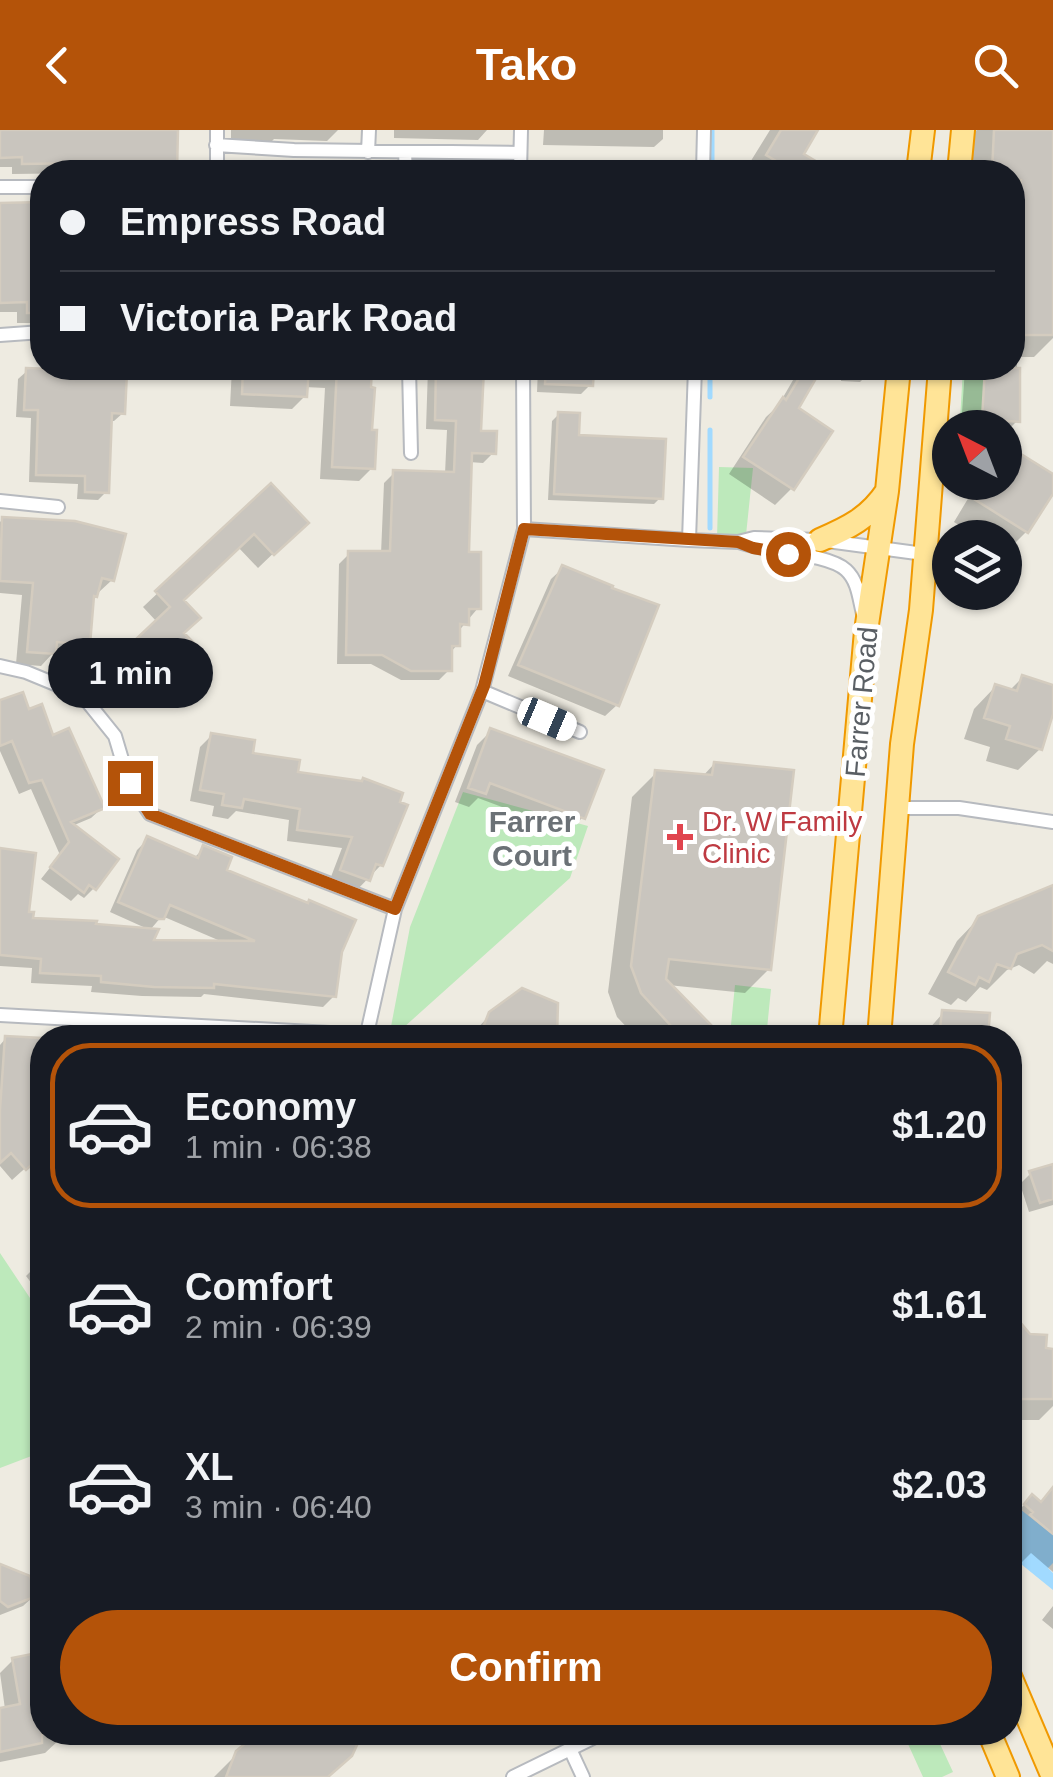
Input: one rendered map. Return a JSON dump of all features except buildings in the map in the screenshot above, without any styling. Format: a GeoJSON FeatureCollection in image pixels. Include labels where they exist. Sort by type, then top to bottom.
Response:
{"type":"FeatureCollection","features":[{"type":"Feature","properties":{"kind":"highway"},"geometry":{"type":"LineString","coordinates":[[919,160],[923,130]]}},
{"type":"Feature","properties":{"kind":"highway"},"geometry":{"type":"LineString","coordinates":[[960,160],[963,130]]}},
{"type":"Feature","properties":{"kind":"highway","name":"Farrer Road"},"geometry":{"type":"LineString","coordinates":[[831,1025],[866,631],[887,491],[898,380]]}},
{"type":"Feature","properties":{"kind":"highway","name":"Farrer Road"},"geometry":{"type":"LineString","coordinates":[[880,1025],[896,808],[920,610],[939,380]]}},
{"type":"Feature","properties":{"kind":"highway"},"geometry":{"type":"LineString","coordinates":[[820,540],[850,528],[887,491]]}},
{"type":"Feature","properties":{"kind":"highway"},"geometry":{"type":"LineString","coordinates":[[1022,1704],[1053,1777]]}},
{"type":"Feature","properties":{"kind":"highway"},"geometry":{"type":"LineString","coordinates":[[994,1745],[1009,1777]]}},
{"type":"Feature","properties":{"kind":"street"},"geometry":{"type":"LineString","coordinates":[[368,152],[369,130]]}},
{"type":"Feature","properties":{"kind":"street"},"geometry":{"type":"LineString","coordinates":[[520,160],[521,130]]}},
{"type":"Feature","properties":{"kind":"street"},"geometry":{"type":"LineString","coordinates":[[703,160],[704,130]]}},
{"type":"Feature","properties":{"kind":"street"},"geometry":{"type":"LineString","coordinates":[[216,137],[368,152],[520,154]]}},
{"type":"Feature","properties":{"kind":"street"},"geometry":{"type":"LineString","coordinates":[[405,153],[405,160]]}},
{"type":"Feature","properties":{"kind":"street"},"geometry":{"type":"LineString","coordinates":[[0,187],[30,187]]}},
{"type":"Feature","properties":{"kind":"street"},"geometry":{"type":"LineString","coordinates":[[0,335],[30,333]]}},
{"type":"Feature","properties":{"kind":"street"},"geometry":{"type":"LineString","coordinates":[[410,380],[411,453]]}},
{"type":"Feature","properties":{"kind":"street"},"geometry":{"type":"LineString","coordinates":[[369,1025],[395,909],[482,692],[524,529],[523,380]]}},
{"type":"Feature","properties":{"kind":"street"},"geometry":{"type":"LineString","coordinates":[[689,540],[695,380]]}},
{"type":"Feature","properties":{"kind":"street"},"geometry":{"type":"LineString","coordinates":[[0,501],[58,506]]}},
{"type":"Feature","properties":{"kind":"street"},"geometry":{"type":"LineString","coordinates":[[524,529],[738,542],[754,538],[820,540],[924,554]]}},
{"type":"Feature","properties":{"kind":"street"},"geometry":{"type":"LineString","coordinates":[[738,542],[836,562],[856,584],[866,631]]}},
{"type":"Feature","properties":{"kind":"street"},"geometry":{"type":"LineString","coordinates":[[0,666],[26,672],[82,695],[115,736],[130,783],[150,814],[395,909]]}},
{"type":"Feature","properties":{"kind":"street"},"geometry":{"type":"LineString","coordinates":[[482,692],[580,732]]}},
{"type":"Feature","properties":{"kind":"street"},"geometry":{"type":"LineString","coordinates":[[896,808],[959,808],[1053,822]]}},
{"type":"Feature","properties":{"kind":"street"},"geometry":{"type":"LineString","coordinates":[[0,1015],[174,1025]]}},
{"type":"Feature","properties":{"kind":"street"},"geometry":{"type":"LineString","coordinates":[[513,1777],[580,1745]]}},
{"type":"Feature","properties":{"kind":"street"},"geometry":{"type":"LineString","coordinates":[[570,1750],[583,1777]]}},
{"type":"Feature","properties":{"kind":"green space"},"geometry":{"type":"Polygon","coordinates":[[[962,380],[984,380],[983,410],[961,410],[962,380]]]}},
{"type":"Feature","properties":{"kind":"green space"},"geometry":{"type":"Polygon","coordinates":[[[719,467],[753,468],[746,535],[717,538],[719,467]]]}},
{"type":"Feature","properties":{"kind":"green space"},"geometry":{"type":"Polygon","coordinates":[[[463,792],[588,826],[570,878],[406,1025],[391,1025],[410,927],[463,792]]]}},
{"type":"Feature","properties":{"kind":"green space"},"geometry":{"type":"Polygon","coordinates":[[[735,985],[771,989],[767,1025],[731,1025],[735,985]]]}},
{"type":"Feature","properties":{"kind":"green space"},"geometry":{"type":"Polygon","coordinates":[[[0,1253],[30,1298],[30,1457],[0,1468],[0,1253]]]}},
{"type":"Feature","properties":{"kind":"green space"},"geometry":{"type":"Polygon","coordinates":[[[908,1745],[941,1745],[953,1772],[942,1777],[923,1777],[908,1745]]]}},
{"type":"Feature","properties":{"kind":"water"},"geometry":{"type":"Polygon","coordinates":[[[1022,1511],[1053,1535],[1053,1563],[1048,1568],[1053,1573],[1053,1590],[1022,1565],[1022,1511]]]}},
{"type":"Feature","properties":{"kind":"waterway"},"geometry":{"type":"LineString","coordinates":[[712,130],[712,160]]}},
{"type":"Feature","properties":{"kind":"waterway"},"geometry":{"type":"LineString","coordinates":[[710,380],[710,397]]}},
{"type":"Feature","properties":{"kind":"waterway"},"geometry":{"type":"LineString","coordinates":[[710,430],[710,528]]}},
{"type":"Feature","properties":{"kind":"place","name":"Dr. W Family Clinic"},"geometry":{"type":"Point","coordinates":[680,837]}},
{"type":"Feature","properties":{"kind":"district","name":"Farrer Court"},"geometry":{"type":"Point","coordinates":[532,839]}},
{"type":"Feature","properties":{"kind":"route"},"geometry":{"type":"LineString","coordinates":[[130,783],[150,814],[395,909],[484,686],[524,529],[738,542],[788,554]]}}]}
